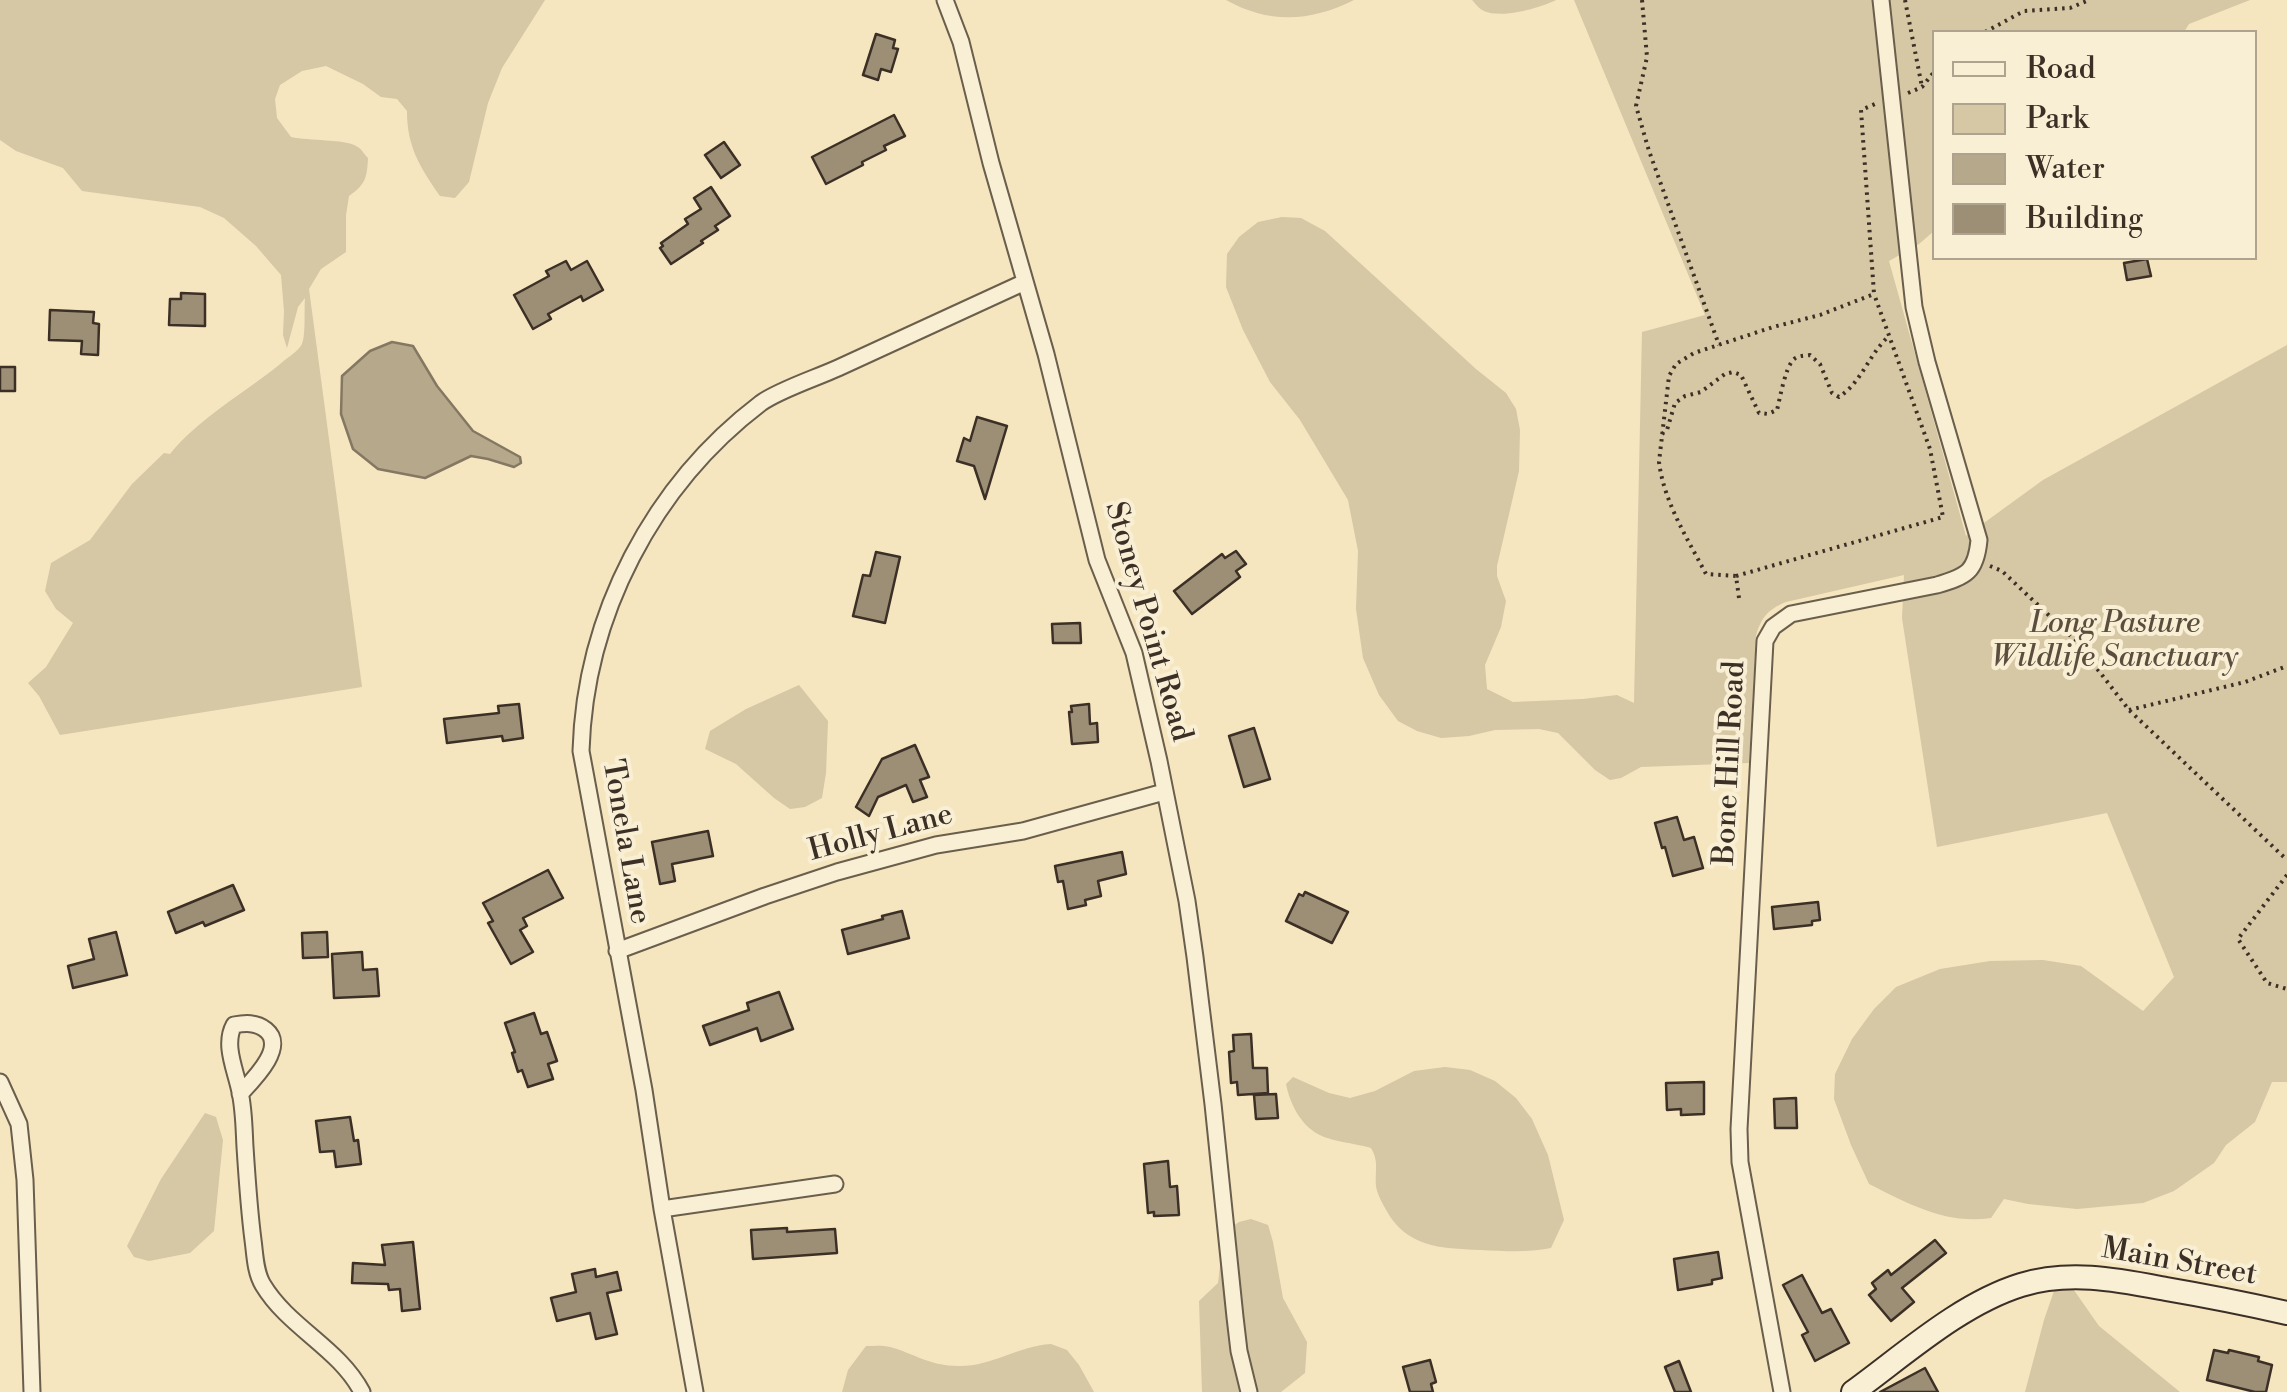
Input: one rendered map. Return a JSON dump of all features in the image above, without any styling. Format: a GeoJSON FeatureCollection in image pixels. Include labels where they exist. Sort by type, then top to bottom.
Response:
{"type":"FeatureCollection","features":[{"type":"Feature","properties":{"kind":"main road","name":"Main Street"},"geometry":{"type":"LineString","coordinates":[[1852,1392],[1972,1308],[2021,1286],[2049,1280],[2078,1277],[2128,1281],[2287,1313]]}},
{"type":"Feature","properties":{"kind":"street","name":"Stoney Point Road"},"geometry":{"type":"LineString","coordinates":[[945,0],[961,42],[1097,560],[1134,653],[1187,901],[1213,1104],[1234,1318],[1249,1392]]}},
{"type":"Feature","properties":{"kind":"street"},"geometry":{"type":"LineString","coordinates":[[1881,0],[1914,307],[1976,529],[1977,561]]}},
{"type":"Feature","properties":{"kind":"street","name":"Tonela Lane"},"geometry":{"type":"LineString","coordinates":[[696,1392],[580,751],[586,696],[606,614],[644,534],[690,469],[763,402],[1026,282]]}},
{"type":"Feature","properties":{"kind":"street","name":"Bone Hill Road"},"geometry":{"type":"LineString","coordinates":[[1782,1392],[1740,1162],[1741,1072],[1764,641],[1772,627],[1791,614],[1937,585],[1960,578],[1977,561]]}},
{"type":"Feature","properties":{"kind":"street","name":"Holly Lane"},"geometry":{"type":"LineString","coordinates":[[617,951],[837,872],[936,845],[1022,831],[1164,792]]}},
{"type":"Feature","properties":{"kind":"street"},"geometry":{"type":"LineString","coordinates":[[0,1082],[19,1124],[25,1180],[32,1392]]}},
{"type":"Feature","properties":{"kind":"street"},"geometry":{"type":"LineString","coordinates":[[240,1094],[259,1277],[278,1306],[336,1357],[362,1392]]}},
{"type":"Feature","properties":{"kind":"street"},"geometry":{"type":"LineString","coordinates":[[662,1208],[835,1184]]}},
{"type":"Feature","properties":{"kind":"path"},"geometry":{"type":"LineString","coordinates":[[1642,0],[1647,57],[1636,106],[1719,344]]}},
{"type":"Feature","properties":{"kind":"path"},"geometry":{"type":"LineString","coordinates":[[1905,0],[1922,88]]}},
{"type":"Feature","properties":{"kind":"path"},"geometry":{"type":"LineString","coordinates":[[1990,30],[2024,11],[2070,8],[2089,0]]}},
{"type":"Feature","properties":{"kind":"path"},"geometry":{"type":"LineString","coordinates":[[1874,294],[1820,315],[1719,344],[1676,364],[1669,376],[1659,462],[1676,518],[1706,574],[1736,576],[1943,517],[1930,450],[1874,294],[1860,110],[1922,88],[1932,75]]}},
{"type":"Feature","properties":{"kind":"path"},"geometry":{"type":"LineString","coordinates":[[1662,434],[1667,430],[1675,403],[1702,392],[1724,374],[1741,375],[1759,413],[1778,410],[1787,374],[1800,356],[1810,355],[1820,364],[1832,392],[1840,397],[1853,388],[1888,336]]}},
{"type":"Feature","properties":{"kind":"path"},"geometry":{"type":"LineString","coordinates":[[1977,561],[2002,571],[2075,640],[2129,710],[2287,860]]}},
{"type":"Feature","properties":{"kind":"path"},"geometry":{"type":"LineString","coordinates":[[1736,576],[1739,598]]}},
{"type":"Feature","properties":{"kind":"path"},"geometry":{"type":"LineString","coordinates":[[2129,710],[2245,682],[2287,666]]}},
{"type":"Feature","properties":{"kind":"path"},"geometry":{"type":"LineString","coordinates":[[2287,874],[2238,939],[2267,983],[2287,989]]}},
{"type":"Feature","properties":{"kind":"green space"},"geometry":{"type":"Polygon","coordinates":[[[0,0],[545,0],[502,68],[488,103],[469,182],[455,198],[440,196],[426,176],[412,146],[407,111],[397,99],[381,97],[326,66],[302,71],[280,85],[275,99],[277,118],[291,137],[351,144],[368,158],[364,180],[349,196],[346,252],[321,269],[309,289],[362,687],[60,735],[28,683],[46,667],[73,623],[56,609],[45,591],[51,563],[90,540],[132,484],[164,453],[170,454],[207,418],[298,350],[304,335],[305,298],[298,307],[287,348],[281,275],[224,218],[200,207],[82,191],[63,168],[16,151],[0,140],[0,0]]]}},
{"type":"Feature","properties":{"kind":"green space"},"geometry":{"type":"Polygon","coordinates":[[[1226,0],[1354,0],[1321,13],[1290,17],[1258,13],[1226,0]]]}},
{"type":"Feature","properties":{"kind":"green space"},"geometry":{"type":"Polygon","coordinates":[[[1472,0],[1556,0],[1501,14],[1484,11],[1472,0]]]}},
{"type":"Feature","properties":{"kind":"green space","name":"Long Pasture Wildlife Sanctuary"},"geometry":{"type":"Polygon","coordinates":[[[1574,0],[2250,0],[2189,24],[2185,30],[1932,30],[1932,233],[1889,261],[1966,536],[2043,480],[2287,345],[2287,1082],[2272,1082],[2255,1122],[2226,1145],[2214,1163],[2174,1191],[2143,1203],[2077,1209],[2004,1199],[1991,1218],[1958,1218],[1927,1211],[1869,1184],[1851,1145],[1834,1099],[1835,1074],[1852,1039],[1896,987],[1940,969],[1990,961],[2043,960],[2081,966],[2143,1011],[2174,977],[2107,813],[1937,847],[1902,618],[1904,575],[1786,602],[1766,614],[1756,636],[1749,763],[1641,767],[1610,780],[1558,733],[1539,729],[1495,730],[1441,738],[1417,731],[1398,721],[1379,695],[1363,658],[1356,609],[1358,551],[1348,500],[1300,420],[1270,382],[1243,330],[1226,287],[1227,254],[1239,237],[1258,222],[1301,218],[1325,231],[1506,393],[1516,409],[1520,430],[1519,471],[1497,566],[1506,601],[1501,627],[1485,665],[1487,689],[1513,702],[1617,695],[1634,703],[1642,332],[1705,315],[1574,0]]]}},
{"type":"Feature","properties":{"kind":"green space"},"geometry":{"type":"Polygon","coordinates":[[[799,685],[828,721],[826,773],[822,798],[790,809],[736,764],[705,749],[710,731],[746,709],[799,685]]]}},
{"type":"Feature","properties":{"kind":"green space"},"geometry":{"type":"Polygon","coordinates":[[[1445,1067],[1470,1070],[1495,1081],[1516,1098],[1532,1119],[1548,1155],[1564,1220],[1551,1248],[1465,1249],[1414,1238],[1393,1221],[1381,1200],[1371,1148],[1322,1136],[1308,1127],[1290,1099],[1286,1084],[1293,1077],[1350,1098],[1375,1091],[1414,1071],[1445,1067]]]}},
{"type":"Feature","properties":{"kind":"green space"},"geometry":{"type":"Polygon","coordinates":[[[205,1113],[216,1117],[223,1140],[214,1231],[190,1253],[149,1261],[134,1257],[127,1246],[161,1179],[205,1113]]]}},
{"type":"Feature","properties":{"kind":"green space"},"geometry":{"type":"Polygon","coordinates":[[[1251,1219],[1268,1225],[1283,1298],[1307,1342],[1305,1373],[1281,1392],[1202,1392],[1199,1301],[1218,1283],[1223,1241],[1230,1228],[1251,1219]]]}},
{"type":"Feature","properties":{"kind":"green space"},"geometry":{"type":"Polygon","coordinates":[[[2069,1283],[2099,1326],[2180,1392],[2025,1392],[2055,1288],[2069,1283]]]}},
{"type":"Feature","properties":{"kind":"green space"},"geometry":{"type":"Polygon","coordinates":[[[1051,1344],[1067,1350],[1094,1392],[842,1392],[848,1370],[866,1346],[890,1347],[931,1362],[958,1366],[1051,1344]]]}},
{"type":"Feature","properties":{"kind":"water"},"geometry":{"type":"Polygon","coordinates":[[[392,342],[413,346],[437,386],[473,431],[520,457],[521,463],[514,467],[471,456],[425,478],[378,469],[353,449],[341,414],[342,376],[370,351],[392,342]]]}},
{"type":"Feature","properties":{"kind":"building"},"geometry":{"type":"Polygon","coordinates":[[[876,34],[895,40],[893,48],[898,49],[891,72],[881,69],[878,80],[863,75],[876,34]]]}},
{"type":"Feature","properties":{"kind":"building"},"geometry":{"type":"Polygon","coordinates":[[[894,115],[905,136],[826,184],[812,157],[894,115]]]}},
{"type":"Feature","properties":{"kind":"building"},"geometry":{"type":"Polygon","coordinates":[[[724,142],[740,165],[721,178],[705,155],[724,142]]]}},
{"type":"Feature","properties":{"kind":"building"},"geometry":{"type":"Polygon","coordinates":[[[711,187],[730,216],[715,226],[718,230],[703,243],[671,264],[660,248],[661,243],[688,224],[685,219],[701,209],[694,198],[711,187]]]}},
{"type":"Feature","properties":{"kind":"building"},"geometry":{"type":"Polygon","coordinates":[[[2147,260],[2151,276],[2127,280],[2124,263],[2147,260]]]}},
{"type":"Feature","properties":{"kind":"building"},"geometry":{"type":"Polygon","coordinates":[[[566,261],[571,270],[587,261],[603,290],[583,301],[581,296],[548,314],[551,319],[533,329],[514,295],[549,276],[546,271],[566,261]]]}},
{"type":"Feature","properties":{"kind":"building"},"geometry":{"type":"Polygon","coordinates":[[[181,293],[205,294],[205,326],[169,325],[170,299],[181,299],[181,293]]]}},
{"type":"Feature","properties":{"kind":"building"},"geometry":{"type":"Polygon","coordinates":[[[50,310],[94,312],[93,323],[99,324],[98,355],[81,354],[82,341],[49,340],[50,310]]]}},
{"type":"Feature","properties":{"kind":"building"},"geometry":{"type":"Polygon","coordinates":[[[0,367],[15,367],[15,391],[0,391],[0,367]]]}},
{"type":"Feature","properties":{"kind":"building"},"geometry":{"type":"Polygon","coordinates":[[[977,417],[1007,426],[985,499],[974,466],[957,461],[964,438],[970,441],[977,417]]]}},
{"type":"Feature","properties":{"kind":"building"},"geometry":{"type":"Polygon","coordinates":[[[1236,551],[1246,564],[1236,571],[1240,577],[1192,614],[1174,591],[1222,554],[1225,558],[1236,551]]]}},
{"type":"Feature","properties":{"kind":"building"},"geometry":{"type":"Polygon","coordinates":[[[876,552],[900,557],[885,623],[853,616],[863,575],[870,576],[876,552]]]}},
{"type":"Feature","properties":{"kind":"building"},"geometry":{"type":"Polygon","coordinates":[[[1080,623],[1081,643],[1053,643],[1052,624],[1080,623]]]}},
{"type":"Feature","properties":{"kind":"building"},"geometry":{"type":"Polygon","coordinates":[[[519,704],[523,738],[503,741],[502,736],[447,743],[444,719],[499,713],[498,706],[519,704]]]}},
{"type":"Feature","properties":{"kind":"building"},"geometry":{"type":"Polygon","coordinates":[[[1089,704],[1090,724],[1097,723],[1098,742],[1072,744],[1071,706],[1089,704]]]}},
{"type":"Feature","properties":{"kind":"building"},"geometry":{"type":"Polygon","coordinates":[[[1254,728],[1270,779],[1244,787],[1229,736],[1254,728]]]}},
{"type":"Feature","properties":{"kind":"building"},"geometry":{"type":"Polygon","coordinates":[[[915,745],[929,777],[920,780],[927,797],[913,802],[906,785],[878,797],[869,816],[856,807],[882,759],[915,745]]]}},
{"type":"Feature","properties":{"kind":"building"},"geometry":{"type":"Polygon","coordinates":[[[1677,817],[1684,840],[1694,837],[1703,868],[1673,876],[1655,823],[1677,817]]]}},
{"type":"Feature","properties":{"kind":"building"},"geometry":{"type":"Polygon","coordinates":[[[708,831],[713,856],[672,864],[675,881],[660,884],[652,842],[708,831]]]}},
{"type":"Feature","properties":{"kind":"building"},"geometry":{"type":"Polygon","coordinates":[[[1122,852],[1126,874],[1098,881],[1101,896],[1068,909],[1063,881],[1058,882],[1055,866],[1122,852]]]}},
{"type":"Feature","properties":{"kind":"building"},"geometry":{"type":"Polygon","coordinates":[[[548,870],[563,898],[523,918],[527,926],[520,930],[533,952],[511,964],[488,923],[493,921],[483,903],[548,870]]]}},
{"type":"Feature","properties":{"kind":"building"},"geometry":{"type":"Polygon","coordinates":[[[233,885],[244,910],[176,933],[168,912],[233,885]]]}},
{"type":"Feature","properties":{"kind":"building"},"geometry":{"type":"Polygon","coordinates":[[[1305,892],[1348,912],[1332,943],[1286,921],[1299,894],[1303,896],[1305,892]]]}},
{"type":"Feature","properties":{"kind":"building"},"geometry":{"type":"Polygon","coordinates":[[[1818,902],[1820,920],[1812,921],[1812,925],[1774,929],[1772,907],[1818,902]]]}},
{"type":"Feature","properties":{"kind":"building"},"geometry":{"type":"Polygon","coordinates":[[[902,911],[909,938],[848,954],[842,930],[902,911]]]}},
{"type":"Feature","properties":{"kind":"building"},"geometry":{"type":"Polygon","coordinates":[[[116,932],[127,975],[73,988],[68,966],[94,959],[89,939],[116,932]]]}},
{"type":"Feature","properties":{"kind":"building"},"geometry":{"type":"Polygon","coordinates":[[[327,932],[328,957],[303,958],[302,933],[327,932]]]}},
{"type":"Feature","properties":{"kind":"building"},"geometry":{"type":"Polygon","coordinates":[[[362,952],[363,970],[377,969],[379,996],[334,998],[332,954],[362,952]]]}},
{"type":"Feature","properties":{"kind":"building"},"geometry":{"type":"Polygon","coordinates":[[[779,992],[793,1029],[761,1041],[757,1028],[710,1045],[703,1026],[749,1010],[747,1003],[779,992]]]}},
{"type":"Feature","properties":{"kind":"building"},"geometry":{"type":"Polygon","coordinates":[[[534,1013],[541,1034],[547,1032],[557,1061],[548,1064],[553,1079],[528,1087],[522,1070],[518,1072],[505,1023],[534,1013]]]}},
{"type":"Feature","properties":{"kind":"building"},"geometry":{"type":"Polygon","coordinates":[[[1251,1034],[1253,1068],[1267,1068],[1268,1093],[1238,1095],[1237,1082],[1231,1083],[1229,1052],[1234,1051],[1233,1035],[1251,1034]]]}},
{"type":"Feature","properties":{"kind":"building"},"geometry":{"type":"Polygon","coordinates":[[[1704,1082],[1704,1114],[1681,1115],[1681,1109],[1667,1110],[1666,1083],[1704,1082]]]}},
{"type":"Feature","properties":{"kind":"building"},"geometry":{"type":"Polygon","coordinates":[[[1276,1094],[1278,1118],[1256,1119],[1254,1095],[1276,1094]]]}},
{"type":"Feature","properties":{"kind":"building"},"geometry":{"type":"Polygon","coordinates":[[[1796,1098],[1797,1128],[1775,1128],[1774,1099],[1796,1098]]]}},
{"type":"Feature","properties":{"kind":"building"},"geometry":{"type":"Polygon","coordinates":[[[350,1117],[361,1164],[336,1167],[334,1151],[320,1152],[316,1121],[350,1117]]]}},
{"type":"Feature","properties":{"kind":"building"},"geometry":{"type":"Polygon","coordinates":[[[1168,1161],[1170,1187],[1177,1186],[1179,1215],[1154,1216],[1154,1212],[1148,1213],[1144,1164],[1168,1161]]]}},
{"type":"Feature","properties":{"kind":"building"},"geometry":{"type":"Polygon","coordinates":[[[787,1228],[787,1232],[835,1229],[837,1253],[753,1259],[751,1230],[787,1228]]]}},
{"type":"Feature","properties":{"kind":"building"},"geometry":{"type":"Polygon","coordinates":[[[1935,1240],[1946,1253],[1902,1288],[1914,1302],[1891,1321],[1869,1295],[1876,1289],[1872,1283],[1888,1270],[1891,1275],[1935,1240]]]}},
{"type":"Feature","properties":{"kind":"building"},"geometry":{"type":"Polygon","coordinates":[[[413,1242],[420,1309],[402,1311],[400,1289],[389,1290],[388,1284],[352,1283],[353,1263],[385,1265],[382,1245],[413,1242]]]}},
{"type":"Feature","properties":{"kind":"building"},"geometry":{"type":"Polygon","coordinates":[[[1718,1252],[1722,1278],[1712,1280],[1712,1284],[1678,1290],[1674,1259],[1718,1252]]]}},
{"type":"Feature","properties":{"kind":"building"},"geometry":{"type":"Polygon","coordinates":[[[595,1269],[596,1277],[617,1272],[621,1290],[607,1293],[617,1334],[596,1339],[590,1313],[557,1321],[551,1298],[576,1292],[572,1274],[595,1269]]]}},
{"type":"Feature","properties":{"kind":"building"},"geometry":{"type":"Polygon","coordinates":[[[1802,1275],[1822,1313],[1831,1309],[1849,1343],[1815,1361],[1802,1335],[1808,1332],[1783,1285],[1802,1275]]]}},
{"type":"Feature","properties":{"kind":"building"},"geometry":{"type":"Polygon","coordinates":[[[2214,1350],[2259,1357],[2258,1361],[2272,1365],[2266,1392],[2207,1380],[2214,1350]]]}},
{"type":"Feature","properties":{"kind":"building"},"geometry":{"type":"Polygon","coordinates":[[[1430,1360],[1436,1382],[1431,1384],[1433,1392],[1410,1392],[1403,1367],[1430,1360]]]}},
{"type":"Feature","properties":{"kind":"building"},"geometry":{"type":"Polygon","coordinates":[[[1679,1361],[1691,1392],[1675,1392],[1665,1367],[1679,1361]]]}},
{"type":"Feature","properties":{"kind":"building"},"geometry":{"type":"Polygon","coordinates":[[[1925,1368],[1938,1392],[1880,1392],[1925,1368]]]}}]}
